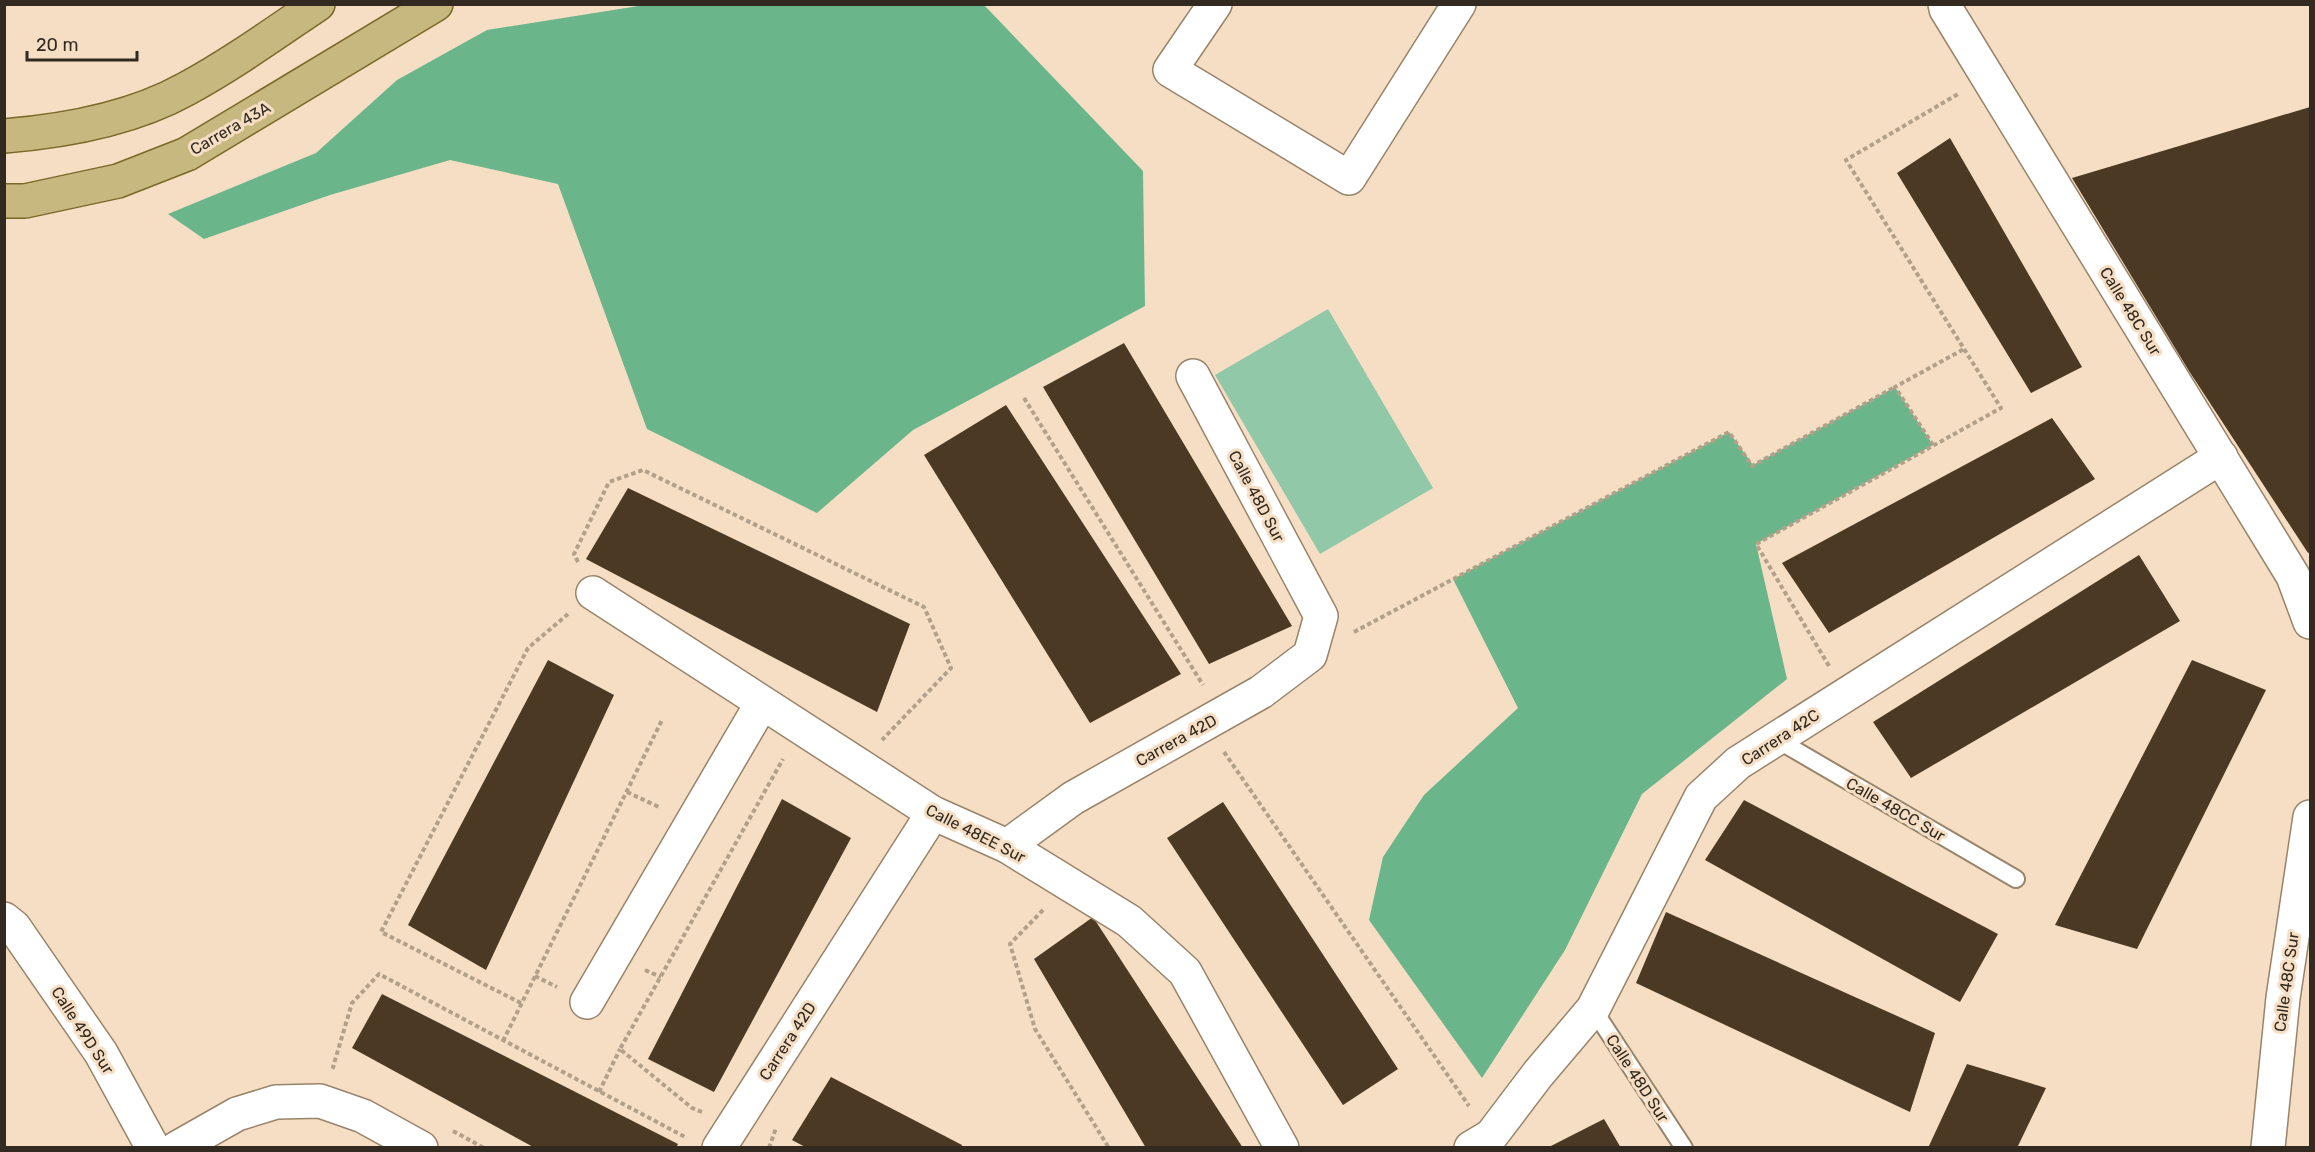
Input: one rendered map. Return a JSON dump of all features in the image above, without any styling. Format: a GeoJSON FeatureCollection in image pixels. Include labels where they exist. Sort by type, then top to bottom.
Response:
{"type":"FeatureCollection","features":[{"type":"Feature","properties":{"kind":"main road"},"geometry":{"type":"LineString","coordinates":[[6,133],[63,130],[126,114],[185,90],[318,4]]}},
{"type":"Feature","properties":{"kind":"main road","name":"Carrera 43A"},"geometry":{"type":"LineString","coordinates":[[4,201],[25,201],[118,181],[188,153],[436,4]]}},
{"type":"Feature","properties":{"kind":"street"},"geometry":{"type":"LineString","coordinates":[[1215,4],[1170,70],[1349,178],[1459,4]]}},
{"type":"Feature","properties":{"kind":"street","name":"Calle 48C Sur"},"geometry":{"type":"LineString","coordinates":[[1945,4],[2293,576],[2310,622]]}},
{"type":"Feature","properties":{"kind":"street","name":"Calle 48D Sur"},"geometry":{"type":"LineString","coordinates":[[1193,376],[1321,615],[1310,655]]}},
{"type":"Feature","properties":{"kind":"street","name":"Carrera 42C"},"geometry":{"type":"LineString","coordinates":[[1481,1142],[1593,1009],[1701,797],[1738,763],[2221,457]]}},
{"type":"Feature","properties":{"kind":"street","name":"Calle 48EE Sur"},"geometry":{"type":"LineString","coordinates":[[593,593],[933,813],[1008,846],[1130,921],[1185,972],[1282,1148]]}},
{"type":"Feature","properties":{"kind":"street","name":"Carrera 42D"},"geometry":{"type":"LineString","coordinates":[[1008,846],[1073,798],[1261,692],[1310,655]]}},
{"type":"Feature","properties":{"kind":"street"},"geometry":{"type":"LineString","coordinates":[[587,1002],[762,703]]}},
{"type":"Feature","properties":{"kind":"street","name":"Carrera 42D"},"geometry":{"type":"LineString","coordinates":[[706,1145],[933,813]]}},
{"type":"Feature","properties":{"kind":"street","name":"Calle 48C Sur"},"geometry":{"type":"LineString","coordinates":[[2268,1148],[2283,998],[2310,817]]}},
{"type":"Feature","properties":{"kind":"street","name":"Calle 49D Sur"},"geometry":{"type":"LineString","coordinates":[[4,919],[14,927],[101,1053],[153,1148]]}},
{"type":"Feature","properties":{"kind":"street"},"geometry":{"type":"LineString","coordinates":[[177,1148],[237,1114],[276,1102],[320,1101],[433,1137]]}},
{"type":"Feature","properties":{"kind":"lane","name":"Calle 48CC Sur"},"geometry":{"type":"LineString","coordinates":[[1776,739],[2016,879]]}},
{"type":"Feature","properties":{"kind":"lane","name":"Calle 48D Sur"},"geometry":{"type":"LineString","coordinates":[[1593,1009],[1684,1148]]}},
{"type":"Feature","properties":{"kind":"path"},"geometry":{"type":"LineString","coordinates":[[1845,695],[1756,544],[2001,408],[1846,160],[1988,77]]}},
{"type":"Feature","properties":{"kind":"path"},"geometry":{"type":"LineString","coordinates":[[1310,655],[1729,432],[1752,466],[1964,349]]}},
{"type":"Feature","properties":{"kind":"path"},"geometry":{"type":"LineString","coordinates":[[1895,387],[1933,446]]}},
{"type":"Feature","properties":{"kind":"path"},"geometry":{"type":"LineString","coordinates":[[1024,398],[1213,719],[1481,1142]]}},
{"type":"Feature","properties":{"kind":"path"},"geometry":{"type":"LineString","coordinates":[[521,1003],[381,932],[528,648],[593,593],[574,554],[609,482],[643,470],[924,607],[951,668],[859,765]]}},
{"type":"Feature","properties":{"kind":"path"},"geometry":{"type":"LineString","coordinates":[[503,1041],[662,720]]}},
{"type":"Feature","properties":{"kind":"path"},"geometry":{"type":"LineString","coordinates":[[599,1092],[620,1049],[800,728]]}},
{"type":"Feature","properties":{"kind":"path"},"geometry":{"type":"LineString","coordinates":[[1047,906],[1010,944],[1035,1029],[1109,1148]]}},
{"type":"Feature","properties":{"kind":"path"},"geometry":{"type":"LineString","coordinates":[[343,1072],[333,1067],[351,1003],[379,974],[599,1092],[706,1145]]}},
{"type":"Feature","properties":{"kind":"path"},"geometry":{"type":"LineString","coordinates":[[620,1049],[692,1108]]}},
{"type":"Feature","properties":{"kind":"path"},"geometry":{"type":"LineString","coordinates":[[769,1148],[779,1121]]}},
{"type":"Feature","properties":{"kind":"path"},"geometry":{"type":"LineString","coordinates":[[433,1137],[484,1148]]}},
{"type":"Feature","properties":{"kind":"green space"},"geometry":{"type":"Polygon","coordinates":[[[651,4],[984,5],[1143,171],[1145,306],[913,430],[817,513],[647,429],[558,184],[450,160],[330,195],[204,239],[168,214],[316,153],[397,80],[487,30],[651,4]]]}},
{"type":"Feature","properties":{"kind":"green space"},"geometry":{"type":"Polygon","coordinates":[[[1328,309],[1433,488],[1320,554],[1215,375],[1328,309]]]}},
{"type":"Feature","properties":{"kind":"green space"},"geometry":{"type":"Polygon","coordinates":[[[1895,387],[1933,445],[1756,544],[1787,679],[1642,794],[1565,950],[1482,1078],[1369,920],[1383,857],[1424,795],[1518,708],[1453,579],[1729,432],[1753,465],[1895,387]]]}},
{"type":"Feature","properties":{"kind":"building"},"geometry":{"type":"Polygon","coordinates":[[[2310,107],[2310,552],[2308,553],[2189,371],[2072,178],[2310,107]]]}},
{"type":"Feature","properties":{"kind":"building"},"geometry":{"type":"Polygon","coordinates":[[[1950,138],[2082,367],[2031,393],[1897,173],[1950,138]]]}},
{"type":"Feature","properties":{"kind":"building"},"geometry":{"type":"Polygon","coordinates":[[[1124,343],[1292,626],[1209,664],[1043,387],[1124,343]]]}},
{"type":"Feature","properties":{"kind":"building"},"geometry":{"type":"Polygon","coordinates":[[[1006,405],[1181,674],[1090,723],[924,455],[1006,405]]]}},
{"type":"Feature","properties":{"kind":"building"},"geometry":{"type":"Polygon","coordinates":[[[2052,418],[2095,479],[1829,633],[1782,563],[2052,418]]]}},
{"type":"Feature","properties":{"kind":"building"},"geometry":{"type":"Polygon","coordinates":[[[628,488],[910,624],[877,712],[586,559],[628,488]]]}},
{"type":"Feature","properties":{"kind":"building"},"geometry":{"type":"Polygon","coordinates":[[[2139,555],[2180,621],[1911,778],[1873,722],[2139,555]]]}},
{"type":"Feature","properties":{"kind":"building"},"geometry":{"type":"Polygon","coordinates":[[[548,660],[614,695],[486,970],[408,925],[548,660]]]}},
{"type":"Feature","properties":{"kind":"building"},"geometry":{"type":"Polygon","coordinates":[[[2192,660],[2266,690],[2137,949],[2055,925],[2192,660]]]}},
{"type":"Feature","properties":{"kind":"building"},"geometry":{"type":"Polygon","coordinates":[[[782,799],[851,838],[714,1092],[648,1059],[782,799]]]}},
{"type":"Feature","properties":{"kind":"building"},"geometry":{"type":"Polygon","coordinates":[[[1744,800],[1998,934],[1960,1002],[1705,860],[1744,800]]]}},
{"type":"Feature","properties":{"kind":"building"},"geometry":{"type":"Polygon","coordinates":[[[1223,802],[1398,1069],[1343,1105],[1167,838],[1223,802]]]}},
{"type":"Feature","properties":{"kind":"building"},"geometry":{"type":"Polygon","coordinates":[[[1666,912],[1935,1033],[1910,1112],[1636,983],[1666,912]]]}},
{"type":"Feature","properties":{"kind":"building"},"geometry":{"type":"Polygon","coordinates":[[[1093,917],[1243,1148],[1146,1148],[1034,959],[1093,917]]]}},
{"type":"Feature","properties":{"kind":"building"},"geometry":{"type":"Polygon","coordinates":[[[382,994],[678,1144],[676,1148],[535,1148],[352,1048],[382,994]]]}},
{"type":"Feature","properties":{"kind":"building"},"geometry":{"type":"Polygon","coordinates":[[[1967,1064],[2046,1088],[2017,1148],[1928,1148],[1967,1064]]]}},
{"type":"Feature","properties":{"kind":"building"},"geometry":{"type":"Polygon","coordinates":[[[831,1077],[962,1145],[961,1148],[807,1148],[792,1140],[831,1077]]]}},
{"type":"Feature","properties":{"kind":"building"},"geometry":{"type":"Polygon","coordinates":[[[1604,1119],[1621,1148],[1547,1148],[1604,1119]]]}}]}
